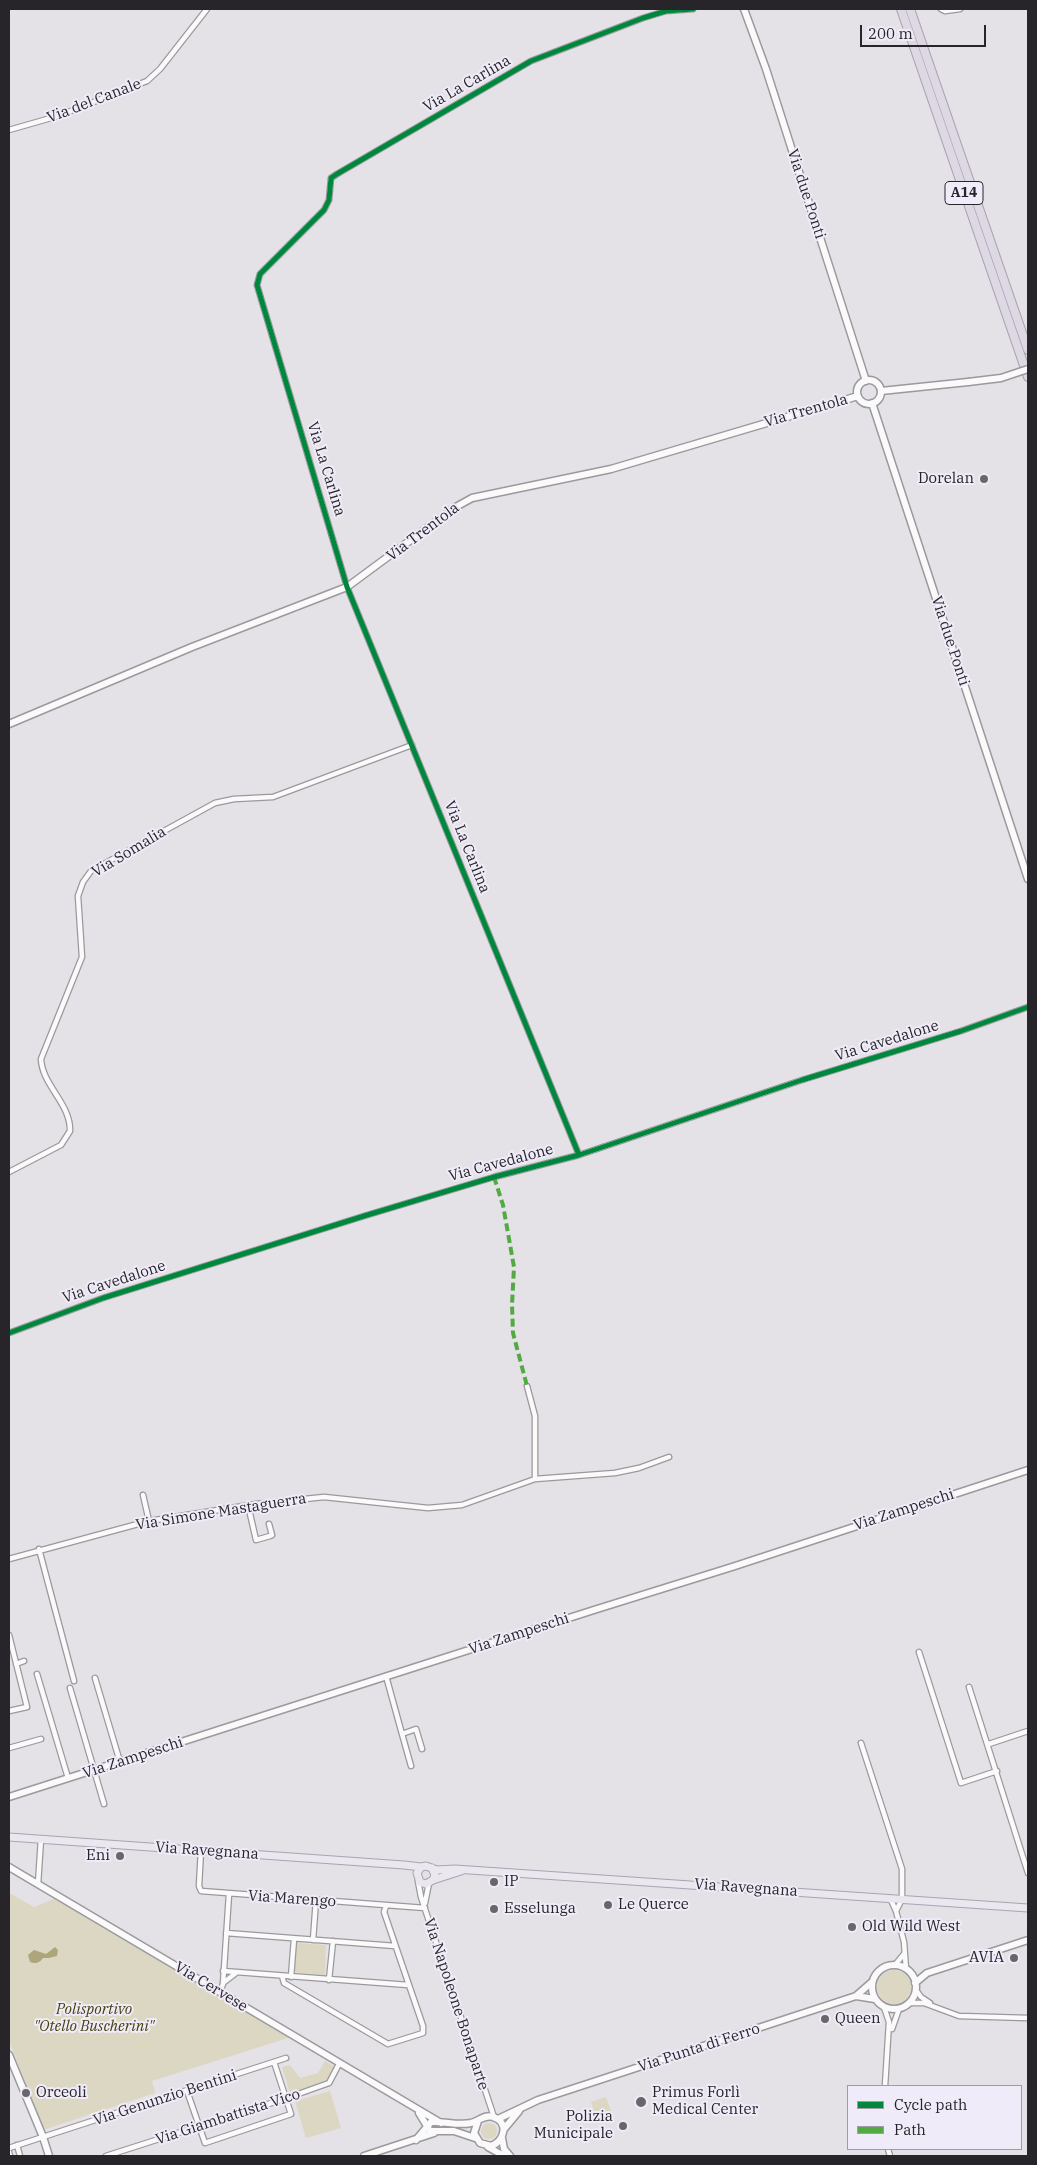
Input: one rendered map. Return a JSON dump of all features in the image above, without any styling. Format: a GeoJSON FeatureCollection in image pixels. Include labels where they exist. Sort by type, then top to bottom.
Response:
{"type":"FeatureCollection","features":[{"type":"Feature","properties":{"kind":"highway","name":"A14"},"geometry":{"type":"LineString","coordinates":[[901,9],[1028,377]]}},
{"type":"Feature","properties":{"kind":"highway","name":"A14"},"geometry":{"type":"LineString","coordinates":[[910,9],[1028,350]]}},
{"type":"Feature","properties":{"kind":"main road","name":"Via Ravegnana"},"geometry":{"type":"LineString","coordinates":[[9,1837],[404,1864],[421,1867]]}},
{"type":"Feature","properties":{"kind":"main road"},"geometry":{"type":"LineString","coordinates":[[404,1864],[423,1884],[431,1882],[435,1875],[432,1868],[426,1866],[421,1867],[417,1877]]}},
{"type":"Feature","properties":{"kind":"main road","name":"Via Ravegnana"},"geometry":{"type":"LineString","coordinates":[[432,1868],[437,1870],[464,1870],[1028,1908]]}},
{"type":"Feature","properties":{"kind":"main road","name":"Via Ravegnana"},"geometry":{"type":"LineString","coordinates":[[431,1882],[464,1870]]}},
{"type":"Feature","properties":{"kind":"street","name":"Via del Canale"},"geometry":{"type":"LineString","coordinates":[[9,130],[58,116],[147,81],[160,69],[207,9]]}},
{"type":"Feature","properties":{"kind":"street","name":"Via La Carlina"},"geometry":{"type":"LineString","coordinates":[[579,1155],[347,588],[257,284],[260,274],[324,210],[329,200],[331,178],[337,174],[531,61],[643,18],[666,11],[693,9]]}},
{"type":"Feature","properties":{"kind":"street","name":"Via due Ponti"},"geometry":{"type":"LineString","coordinates":[[744,9],[766,69],[866,381]]}},
{"type":"Feature","properties":{"kind":"street"},"geometry":{"type":"LineString","coordinates":[[941,9],[944,11],[960,9]]}},
{"type":"Feature","properties":{"kind":"street"},"geometry":{"type":"LineString","coordinates":[[881,392],[986,381],[1028,369]]}},
{"type":"Feature","properties":{"kind":"street"},"geometry":{"type":"LineString","coordinates":[[866,381],[876,382],[881,392],[879,399],[872,403],[865,403],[858,396],[858,388],[866,381]]}},
{"type":"Feature","properties":{"kind":"street","name":"Via Trentola"},"geometry":{"type":"LineString","coordinates":[[9,724],[192,647],[347,588],[454,508],[472,498],[611,469],[858,396]]}},
{"type":"Feature","properties":{"kind":"street","name":"Via due Ponti"},"geometry":{"type":"LineString","coordinates":[[872,403],[1028,879]]}},
{"type":"Feature","properties":{"kind":"street","name":"Via Somalia"},"geometry":{"type":"LineString","coordinates":[[9,1172],[61,1145],[70,1131],[68,1116],[42,1069],[41,1058],[82,957],[78,896],[83,882],[91,871],[215,803],[234,798],[273,797],[412,745]]}},
{"type":"Feature","properties":{"kind":"street","name":"Via Cavedalone"},"geometry":{"type":"LineString","coordinates":[[9,1333],[103,1298],[494,1176],[579,1155],[802,1080],[961,1031],[1028,1007]]}},
{"type":"Feature","properties":{"kind":"street"},"geometry":{"type":"LineString","coordinates":[[527,1386],[535,1416],[535,1479]]}},
{"type":"Feature","properties":{"kind":"street","name":"Via Simone Mastaguerra"},"geometry":{"type":"LineString","coordinates":[[9,1559],[40,1549],[149,1521],[248,1505],[324,1497],[428,1508],[445,1507],[462,1505],[535,1479],[615,1473],[639,1468],[669,1457]]}},
{"type":"Feature","properties":{"kind":"street","name":"Via Zampeschi"},"geometry":{"type":"LineString","coordinates":[[9,1798],[732,1567],[1028,1470]]}},
{"type":"Feature","properties":{"kind":"street"},"geometry":{"type":"LineString","coordinates":[[144,1495],[149,1521]]}},
{"type":"Feature","properties":{"kind":"street"},"geometry":{"type":"LineString","coordinates":[[248,1505],[256,1540],[272,1535],[269,1524]]}},
{"type":"Feature","properties":{"kind":"street"},"geometry":{"type":"LineString","coordinates":[[40,1549],[74,1680]]}},
{"type":"Feature","properties":{"kind":"street"},"geometry":{"type":"LineString","coordinates":[[9,1635],[26,1707],[9,1712]]}},
{"type":"Feature","properties":{"kind":"street"},"geometry":{"type":"LineString","coordinates":[[918,1652],[961,1783],[997,1771]]}},
{"type":"Feature","properties":{"kind":"street"},"geometry":{"type":"LineString","coordinates":[[16,1664],[24,1661]]}},
{"type":"Feature","properties":{"kind":"street"},"geometry":{"type":"LineString","coordinates":[[37,1674],[68,1778]]}},
{"type":"Feature","properties":{"kind":"street"},"geometry":{"type":"LineString","coordinates":[[386,1676],[411,1766]]}},
{"type":"Feature","properties":{"kind":"street"},"geometry":{"type":"LineString","coordinates":[[95,1678],[120,1762]]}},
{"type":"Feature","properties":{"kind":"street"},"geometry":{"type":"LineString","coordinates":[[969,1687],[989,1744],[1028,1873]]}},
{"type":"Feature","properties":{"kind":"street"},"geometry":{"type":"LineString","coordinates":[[70,1688],[104,1804]]}},
{"type":"Feature","properties":{"kind":"street"},"geometry":{"type":"LineString","coordinates":[[402,1734],[416,1729],[422,1749]]}},
{"type":"Feature","properties":{"kind":"street"},"geometry":{"type":"LineString","coordinates":[[989,1744],[1028,1731]]}},
{"type":"Feature","properties":{"kind":"street"},"geometry":{"type":"LineString","coordinates":[[9,1748],[41,1740]]}},
{"type":"Feature","properties":{"kind":"street"},"geometry":{"type":"LineString","coordinates":[[861,1743],[902,1869],[902,1899],[896,1911]]}},
{"type":"Feature","properties":{"kind":"street"},"geometry":{"type":"LineString","coordinates":[[38,1884],[41,1839]]}},
{"type":"Feature","properties":{"kind":"street","name":"Via Marengo"},"geometry":{"type":"LineString","coordinates":[[201,1850],[199,1889],[229,1894],[386,1906],[425,1906]]}},
{"type":"Feature","properties":{"kind":"street","name":"Via Cervese"},"geometry":{"type":"LineString","coordinates":[[9,1867],[441,2123]]}},
{"type":"Feature","properties":{"kind":"street","name":"Via Napoleone Bonaparte"},"geometry":{"type":"LineString","coordinates":[[417,1877],[418,1888],[488,2103],[496,2118]]}},
{"type":"Feature","properties":{"kind":"street","name":"Via Napoleone Bonaparte"},"geometry":{"type":"LineString","coordinates":[[425,1906],[431,1882]]}},
{"type":"Feature","properties":{"kind":"street"},"geometry":{"type":"LineString","coordinates":[[217,1990],[222,1981],[229,1894]]}},
{"type":"Feature","properties":{"kind":"street"},"geometry":{"type":"LineString","coordinates":[[890,1898],[896,1911],[904,1942],[904,1954],[908,1971],[916,1983],[916,1990],[910,2003]]}},
{"type":"Feature","properties":{"kind":"street"},"geometry":{"type":"LineString","coordinates":[[313,1940],[316,1900]]}},
{"type":"Feature","properties":{"kind":"street"},"geometry":{"type":"LineString","coordinates":[[282,1976],[284,1982],[388,2044],[423,2033],[423,2026],[384,1912],[386,1906]]}},
{"type":"Feature","properties":{"kind":"street"},"geometry":{"type":"LineString","coordinates":[[226,1933],[395,1946]]}},
{"type":"Feature","properties":{"kind":"street"},"geometry":{"type":"LineString","coordinates":[[291,1977],[294,1939]]}},
{"type":"Feature","properties":{"kind":"street"},"geometry":{"type":"LineString","coordinates":[[895,1965],[908,1971],[927,1972],[1028,1940]]}},
{"type":"Feature","properties":{"kind":"street"},"geometry":{"type":"LineString","coordinates":[[330,1980],[333,1941]]}},
{"type":"Feature","properties":{"kind":"street"},"geometry":{"type":"LineString","coordinates":[[856,1996],[870,1986],[881,1969],[895,1965],[904,1954]]}},
{"type":"Feature","properties":{"kind":"street"},"geometry":{"type":"LineString","coordinates":[[223,1971],[408,1985]]}},
{"type":"Feature","properties":{"kind":"street"},"geometry":{"type":"LineString","coordinates":[[222,1981],[238,1972]]}},
{"type":"Feature","properties":{"kind":"street"},"geometry":{"type":"LineString","coordinates":[[916,1983],[927,1972]]}},
{"type":"Feature","properties":{"kind":"street"},"geometry":{"type":"LineString","coordinates":[[873,1981],[872,1988],[875,1999],[884,2007],[889,2022],[886,2085]]}},
{"type":"Feature","properties":{"kind":"street"},"geometry":{"type":"LineString","coordinates":[[916,1990],[924,2000],[942,2010]]}},
{"type":"Feature","properties":{"kind":"street","name":"Via Punta di Ferro"},"geometry":{"type":"LineString","coordinates":[[496,2118],[525,2106],[856,1996],[875,1999]]}},
{"type":"Feature","properties":{"kind":"street"},"geometry":{"type":"LineString","coordinates":[[884,2007],[899,2009],[910,2003],[919,2002],[967,2016],[1028,2018]]}},
{"type":"Feature","properties":{"kind":"street"},"geometry":{"type":"LineString","coordinates":[[889,2042],[893,2023],[899,2009]]}},
{"type":"Feature","properties":{"kind":"street"},"geometry":{"type":"LineString","coordinates":[[9,2055],[49,2156]]}},
{"type":"Feature","properties":{"kind":"street","name":"Via Genunzio Bentini"},"geometry":{"type":"LineString","coordinates":[[9,2150],[17,2145],[286,2058]]}},
{"type":"Feature","properties":{"kind":"street"},"geometry":{"type":"LineString","coordinates":[[187,2091],[205,2143],[291,2114],[274,2062]]}},
{"type":"Feature","properties":{"kind":"street","name":"Via Giambattista Vico"},"geometry":{"type":"LineString","coordinates":[[106,2156],[329,2083],[339,2064]]}},
{"type":"Feature","properties":{"kind":"street","name":"Via Napoleone Bonaparte"},"geometry":{"type":"LineString","coordinates":[[484,2117],[488,2112],[488,2103]]}},
{"type":"Feature","properties":{"kind":"street","name":"Via Punta di Ferro"},"geometry":{"type":"LineString","coordinates":[[504,2129],[525,2106]]}},
{"type":"Feature","properties":{"kind":"street","name":"Via Cervese"},"geometry":{"type":"LineString","coordinates":[[413,2107],[423,2117],[430,2131],[434,2132]]}},
{"type":"Feature","properties":{"kind":"street"},"geometry":{"type":"LineString","coordinates":[[484,2117],[496,2118],[504,2129],[502,2138],[504,2149],[510,2156]]}},
{"type":"Feature","properties":{"kind":"street","name":"Via Cervese"},"geometry":{"type":"LineString","coordinates":[[427,2127],[431,2122],[457,2125],[478,2121],[484,2117]]}},
{"type":"Feature","properties":{"kind":"street"},"geometry":{"type":"LineString","coordinates":[[475,2138],[474,2130],[478,2121]]}},
{"type":"Feature","properties":{"kind":"street"},"geometry":{"type":"LineString","coordinates":[[416,2140],[427,2127]]}},
{"type":"Feature","properties":{"kind":"street"},"geometry":{"type":"LineString","coordinates":[[364,2156],[416,2140],[434,2132],[454,2131],[475,2138],[480,2143],[504,2156]]}},
{"type":"Feature","properties":{"kind":"street"},"geometry":{"type":"LineString","coordinates":[[487,2146],[496,2144],[502,2138]]}},
{"type":"Feature","properties":{"kind":"street"},"geometry":{"type":"LineString","coordinates":[[17,2145],[20,2156]]}},
{"type":"Feature","properties":{"kind":"street"},"geometry":{"type":"LineString","coordinates":[[9,2150],[10,2156]]}},
{"type":"Feature","properties":{"kind":"green space","name":"Polisportivo \"Otello Buscherini\""},"geometry":{"type":"Polygon","coordinates":[[[9,1893],[34,1907],[56,1898],[291,2037],[152,2081],[155,2093],[43,2130],[9,2040],[9,1893]]]}},
{"type":"Feature","properties":{"kind":"green space"},"geometry":{"type":"Polygon","coordinates":[[[297,1943],[326,1945],[325,1975],[292,1972],[297,1943]]]}},
{"type":"Feature","properties":{"kind":"green space"},"geometry":{"type":"Polygon","coordinates":[[[894,1970],[901,1971],[906,1975],[910,1980],[910,1994],[906,1999],[901,2003],[894,2004],[887,2003],[882,1999],[878,1994],[877,1987],[878,1980],[882,1975],[887,1971],[894,1970]]]}},
{"type":"Feature","properties":{"kind":"green space"},"geometry":{"type":"Polygon","coordinates":[[[325,2061],[335,2067],[326,2081],[290,2093],[282,2067],[290,2065],[300,2078],[318,2073],[325,2061]]]}},
{"type":"Feature","properties":{"kind":"green space"},"geometry":{"type":"Polygon","coordinates":[[[330,2091],[341,2128],[306,2138],[295,2101],[330,2091]]]}},
{"type":"Feature","properties":{"kind":"green space"},"geometry":{"type":"Polygon","coordinates":[[[606,2097],[612,2114],[597,2120],[591,2102],[606,2097]]]}},
{"type":"Feature","properties":{"kind":"green space"},"geometry":{"type":"Polygon","coordinates":[[[486,2123],[492,2123],[497,2128],[495,2137],[486,2139],[481,2134],[481,2128],[486,2123]]]}},
{"type":"Feature","properties":{"kind":"shaded area"},"geometry":{"type":"Polygon","coordinates":[[[55,1947],[58,1950],[57,1956],[43,1958],[37,1963],[30,1962],[28,1955],[34,1950],[46,1954],[55,1947]]]}},
{"type":"Feature","properties":{"kind":"marked path"},"geometry":{"type":"LineString","coordinates":[[494,1177],[503,1205],[514,1267],[513,1333],[527,1386]]}},
{"type":"Feature","properties":{"kind":"cycle path"},"geometry":{"type":"LineString","coordinates":[[579,1155],[347,587],[257,285],[260,274],[324,210],[329,200],[331,178],[337,174],[531,61],[643,18],[666,11],[693,9]]}},
{"type":"Feature","properties":{"kind":"cycle path"},"geometry":{"type":"LineString","coordinates":[[9,1333],[103,1298],[364,1216],[494,1177],[579,1155],[802,1080],[961,1031],[1028,1007]]}},
{"type":"Feature","properties":{"kind":"place","name":"Dorelan"},"geometry":{"type":"Point","coordinates":[984,479]}},
{"type":"Feature","properties":{"kind":"place","name":"Eni"},"geometry":{"type":"Point","coordinates":[120,1856]}},
{"type":"Feature","properties":{"kind":"place","name":"IP"},"geometry":{"type":"Point","coordinates":[494,1882]}},
{"type":"Feature","properties":{"kind":"place","name":"Le Querce"},"geometry":{"type":"Point","coordinates":[608,1905]}},
{"type":"Feature","properties":{"kind":"place","name":"Esselunga"},"geometry":{"type":"Point","coordinates":[494,1909]}},
{"type":"Feature","properties":{"kind":"place","name":"Old Wild West"},"geometry":{"type":"Point","coordinates":[852,1927]}},
{"type":"Feature","properties":{"kind":"place","name":"AVIA"},"geometry":{"type":"Point","coordinates":[1014,1958]}},
{"type":"Feature","properties":{"kind":"place","name":"Queen"},"geometry":{"type":"Point","coordinates":[825,2019]}},
{"type":"Feature","properties":{"kind":"place","name":"Orceoli"},"geometry":{"type":"Point","coordinates":[26,2093]}},
{"type":"Feature","properties":{"kind":"place","name":"Primus Forlì Medical Center"},"geometry":{"type":"Point","coordinates":[641,2102]}},
{"type":"Feature","properties":{"kind":"place","name":"Polizia Municipale"},"geometry":{"type":"Point","coordinates":[623,2126]}}]}
